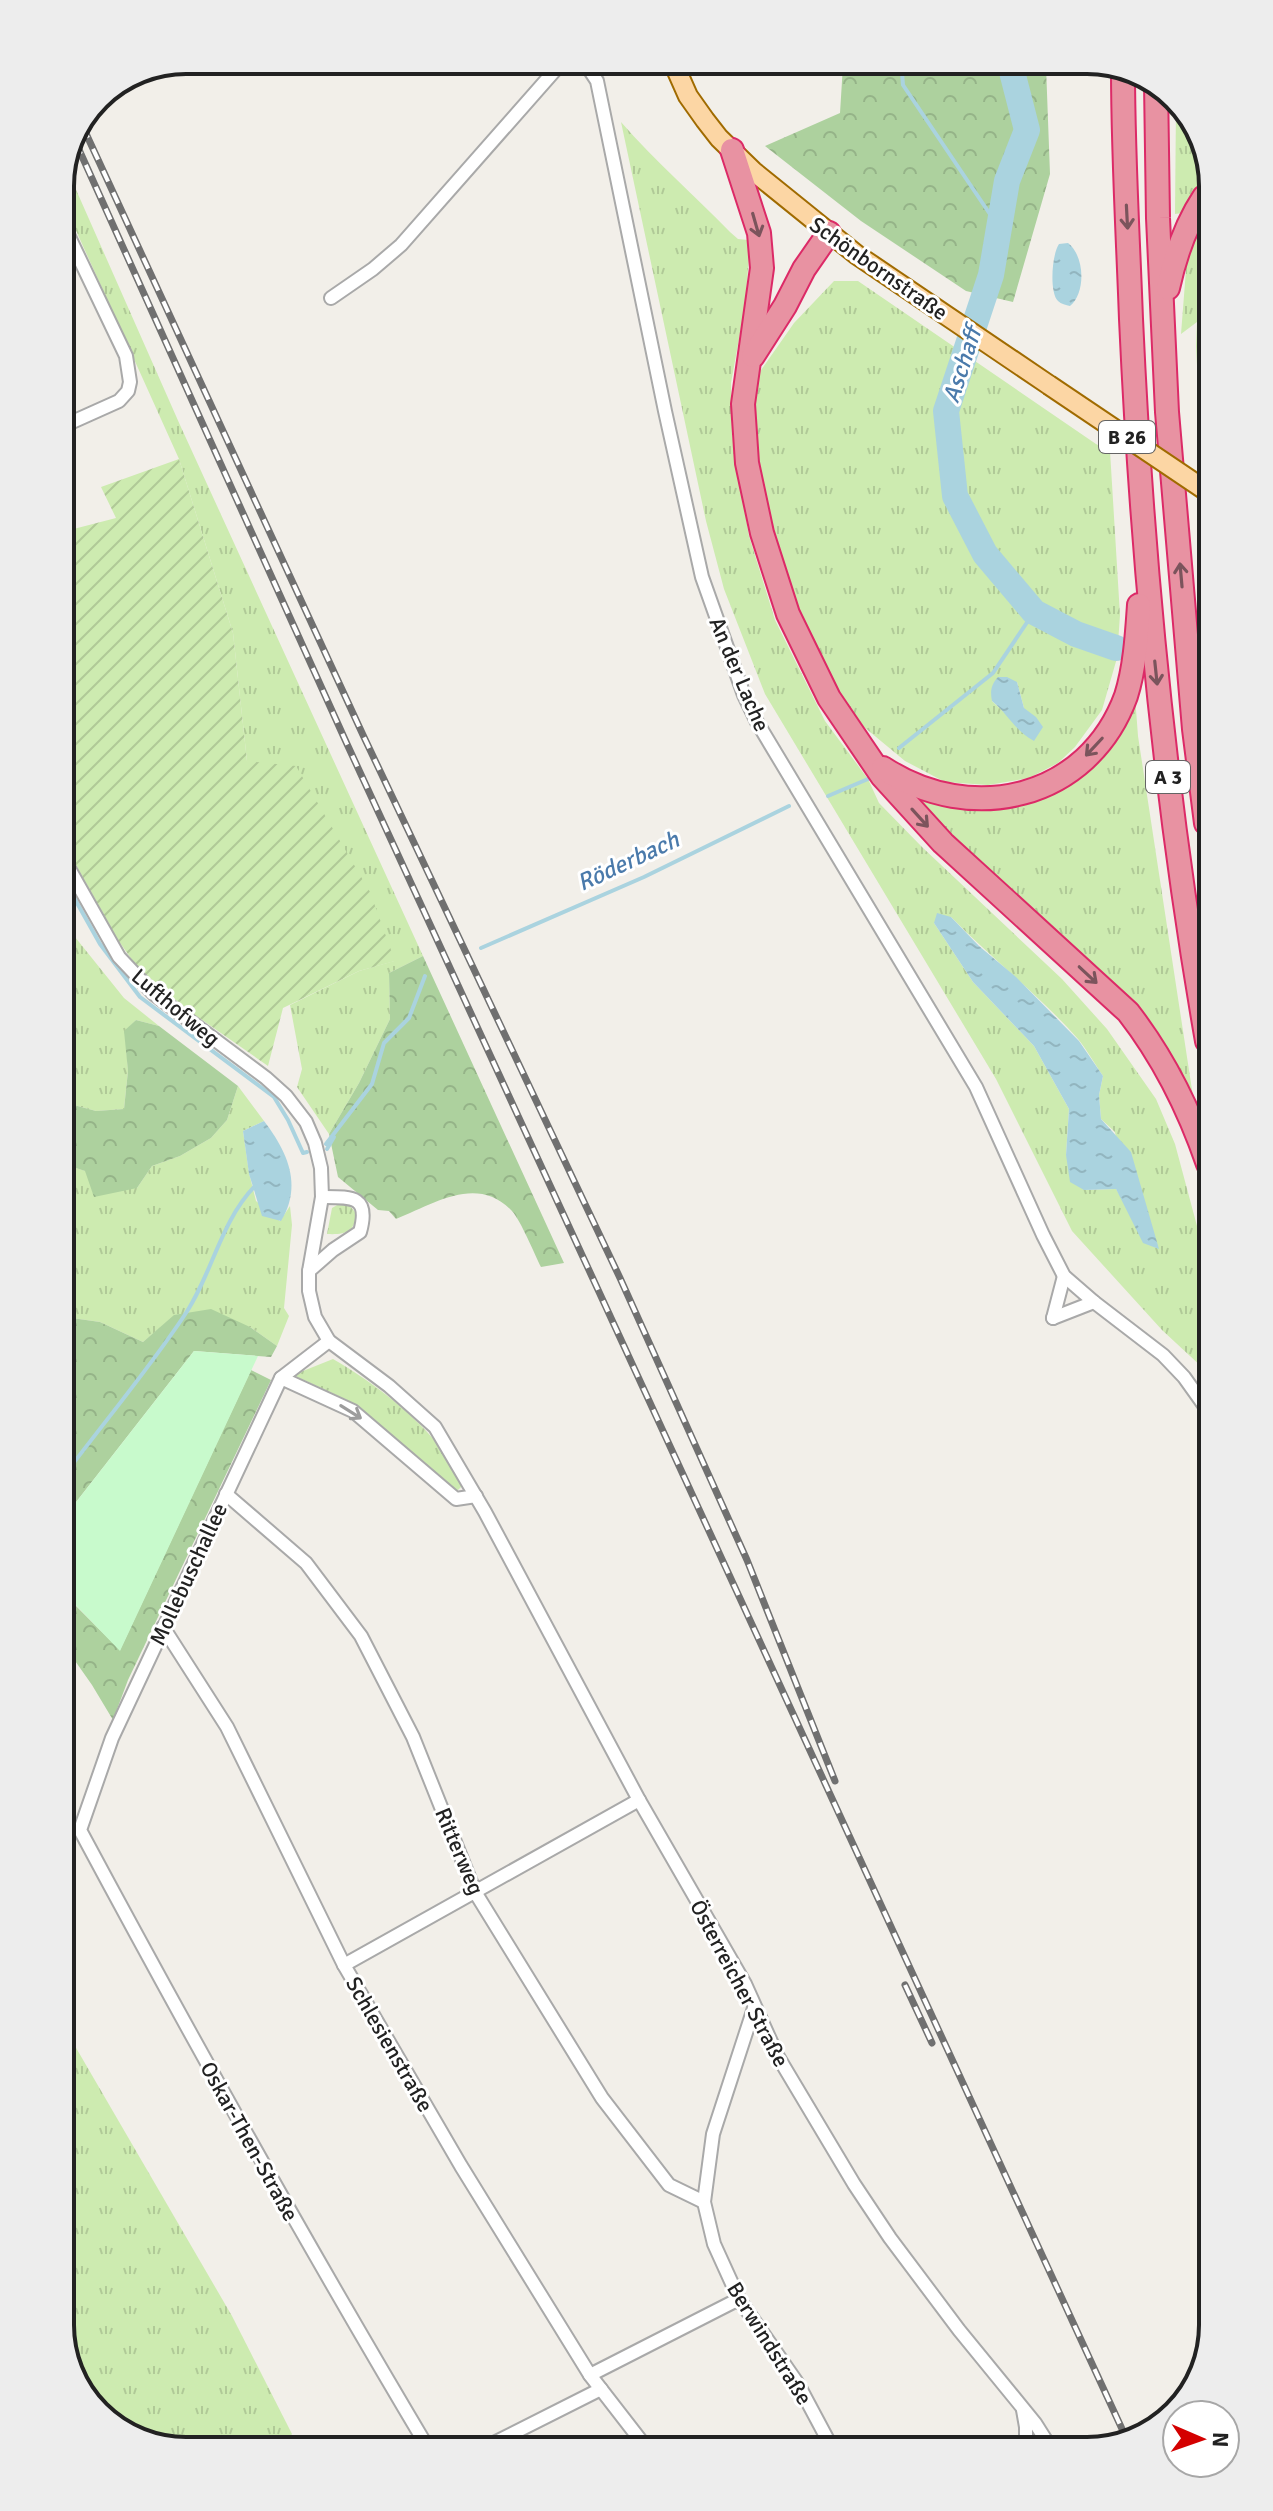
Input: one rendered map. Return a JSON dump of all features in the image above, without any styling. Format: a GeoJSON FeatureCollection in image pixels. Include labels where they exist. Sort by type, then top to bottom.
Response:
{"type":"FeatureCollection","features":[{"type":"Feature","properties":{"kind":"highway","name":"A 3"},"geometry":{"type":"LineString","coordinates":[[1123,80],[1123,139],[1143,540],[1173,824],[1199,990]]}},
{"type":"Feature","properties":{"kind":"highway","name":"A 3"},"geometry":{"type":"LineString","coordinates":[[1156,99],[1167,412],[1199,764]]}},
{"type":"Feature","properties":{"kind":"highway"},"geometry":{"type":"LineString","coordinates":[[732,150],[759,233],[762,268],[743,404],[747,463],[762,533],[788,614],[829,698],[869,759],[943,843],[1128,1012],[1149,1039],[1199,1138]]}},
{"type":"Feature","properties":{"kind":"highway"},"geometry":{"type":"LineString","coordinates":[[1162,312],[1173,264],[1199,205]]}},
{"type":"Feature","properties":{"kind":"highway"},"geometry":{"type":"LineString","coordinates":[[746,372],[804,269],[835,237]]}},
{"type":"Feature","properties":{"kind":"highway"},"geometry":{"type":"LineString","coordinates":[[869,759],[920,787],[981,799],[1032,792],[1074,767],[1106,734],[1126,694],[1137,635],[1143,540]]}},
{"type":"Feature","properties":{"kind":"main road","name":"Schönbornstraße"},"geometry":{"type":"LineString","coordinates":[[678,74],[688,96],[732,150],[753,171],[857,255],[1199,486]]}},
{"type":"Feature","properties":{"kind":"street"},"geometry":{"type":"LineString","coordinates":[[331,298],[401,245],[552,74]]}},
{"type":"Feature","properties":{"kind":"street","name":"An der Lache"},"geometry":{"type":"LineString","coordinates":[[592,74],[597,81],[702,577],[744,695],[757,722],[976,1087],[1064,1276],[1163,1355],[1199,1398]]}},
{"type":"Feature","properties":{"kind":"street"},"geometry":{"type":"LineString","coordinates":[[74,247],[126,356],[130,372],[128,391],[119,401],[74,421]]}},
{"type":"Feature","properties":{"kind":"street","name":"Lufthofweg"},"geometry":{"type":"LineString","coordinates":[[74,877],[119,957],[138,979],[286,1096]]}},
{"type":"Feature","properties":{"kind":"street","name":"Österreicher Straße"},"geometry":{"type":"LineString","coordinates":[[286,1096],[306,1122],[321,1168],[322,1197],[309,1271],[309,1291],[315,1317],[329,1341],[389,1386],[435,1427],[476,1496],[639,1800],[745,1984],[777,2055],[854,2184],[890,2238],[1043,2437]]}},
{"type":"Feature","properties":{"kind":"street"},"geometry":{"type":"LineString","coordinates":[[309,1271],[360,1232],[364,1217],[362,1205],[352,1197],[322,1197]]}},
{"type":"Feature","properties":{"kind":"street"},"geometry":{"type":"LineString","coordinates":[[1064,1276],[1053,1318],[1094,1302]]}},
{"type":"Feature","properties":{"kind":"street","name":"Mollebuschallee"},"geometry":{"type":"LineString","coordinates":[[80,1830],[112,1738],[281,1378],[329,1341]]}},
{"type":"Feature","properties":{"kind":"street"},"geometry":{"type":"LineString","coordinates":[[281,1378],[353,1411],[456,1499],[476,1496]]}},
{"type":"Feature","properties":{"kind":"street","name":"Ritterweg"},"geometry":{"type":"LineString","coordinates":[[226,1494],[306,1563],[361,1636],[413,1737],[475,1892],[602,2098],[669,2185],[704,2202]]}},
{"type":"Feature","properties":{"kind":"street","name":"Schlesienstraße"},"geometry":{"type":"LineString","coordinates":[[163,1627],[227,1727],[344,1965],[461,2166],[590,2375],[638,2437]]}},
{"type":"Feature","properties":{"kind":"street"},"geometry":{"type":"LineString","coordinates":[[344,1965],[639,1800]]}},
{"type":"Feature","properties":{"kind":"street","name":"Oskar-Then-Straße"},"geometry":{"type":"LineString","coordinates":[[80,1830],[327,2279],[421,2437]]}},
{"type":"Feature","properties":{"kind":"street","name":"Berwindstraße"},"geometry":{"type":"LineString","coordinates":[[754,2008],[713,2134],[704,2202],[714,2244],[739,2299],[798,2384],[826,2437]]}},
{"type":"Feature","properties":{"kind":"street"},"geometry":{"type":"LineString","coordinates":[[590,2375],[739,2299]]}},
{"type":"Feature","properties":{"kind":"street"},"geometry":{"type":"LineString","coordinates":[[506,2437],[601,2389]]}},
{"type":"Feature","properties":{"kind":"street"},"geometry":{"type":"LineString","coordinates":[[1022,2407],[1026,2437]]}},
{"type":"Feature","properties":{"kind":"green space"},"geometry":{"type":"Polygon","coordinates":[[[842,74],[1046,74],[1050,174],[1013,302],[966,291],[861,221],[765,146],[840,113],[842,74]]]}},
{"type":"Feature","properties":{"kind":"green space"},"geometry":{"type":"Polygon","coordinates":[[[1176,118],[1190,143],[1199,185],[1182,213],[1175,214],[1176,118]]]}},
{"type":"Feature","properties":{"kind":"green space"},"geometry":{"type":"Polygon","coordinates":[[[621,122],[730,232],[738,239],[748,240],[745,306],[731,383],[732,435],[749,536],[775,620],[825,721],[868,779],[879,803],[1062,979],[1107,1029],[1156,1099],[1175,1144],[1199,1233],[1199,1364],[1162,1330],[1072,1231],[996,1079],[765,694],[724,589],[706,521],[621,122]],[[951,917],[934,923],[973,982],[1034,1046],[1069,1109],[1066,1155],[1084,1190],[1116,1189],[1127,1207],[1115,1132],[1101,1119],[1099,1095],[1103,1076],[1081,1043],[951,917]]]}},
{"type":"Feature","properties":{"kind":"green space"},"geometry":{"type":"Polygon","coordinates":[[[74,185],[423,956],[389,973],[390,1019],[359,1083],[329,1134],[297,1087],[302,1069],[290,1005],[359,971],[394,961],[247,761],[233,633],[179,459],[74,226],[74,185]]]}},
{"type":"Feature","properties":{"kind":"green space"},"geometry":{"type":"Polygon","coordinates":[[[1199,225],[1199,405],[1197,322],[1181,334],[1187,257],[1199,225]]]}},
{"type":"Feature","properties":{"kind":"green space"},"geometry":{"type":"Polygon","coordinates":[[[834,281],[858,281],[1110,451],[1120,615],[1117,658],[1102,710],[1075,747],[1058,763],[1029,778],[988,785],[945,782],[905,761],[864,727],[838,691],[799,610],[773,532],[756,462],[753,404],[759,373],[794,323],[834,281]],[[1017,682],[992,701],[1009,717],[1024,708],[1017,682]]]}},
{"type":"Feature","properties":{"kind":"green space"},"geometry":{"type":"Polygon","coordinates":[[[179,459],[233,633],[247,761],[296,766],[370,892],[395,961],[359,971],[283,1008],[268,1066],[185,1008],[137,967],[118,940],[74,862],[74,529],[116,518],[101,487],[179,459]]]}},
{"type":"Feature","properties":{"kind":"green space"},"geometry":{"type":"Polygon","coordinates":[[[1135,696],[1138,736],[1196,1116],[1157,1030],[1134,1002],[951,839],[903,788],[940,802],[995,810],[1044,797],[1074,781],[1097,760],[1113,738],[1135,696]]]}},
{"type":"Feature","properties":{"kind":"green space"},"geometry":{"type":"Polygon","coordinates":[[[74,935],[124,998],[159,1026],[136,1020],[125,1031],[128,1071],[124,1109],[96,1111],[74,1105],[74,935]]]}},
{"type":"Feature","properties":{"kind":"green space"},"geometry":{"type":"Polygon","coordinates":[[[423,956],[564,1263],[541,1267],[512,1211],[499,1200],[470,1193],[440,1200],[396,1219],[389,1211],[378,1210],[338,1177],[329,1134],[359,1083],[390,1019],[389,973],[423,956]]]}},
{"type":"Feature","properties":{"kind":"green space"},"geometry":{"type":"Polygon","coordinates":[[[136,1020],[159,1026],[238,1086],[227,1120],[211,1138],[180,1156],[152,1166],[137,1188],[94,1197],[85,1171],[74,1167],[74,1105],[96,1111],[124,1109],[128,1071],[124,1031],[136,1020]]]}},
{"type":"Feature","properties":{"kind":"green space"},"geometry":{"type":"Polygon","coordinates":[[[238,1086],[264,1121],[243,1131],[256,1201],[280,1221],[290,1206],[292,1225],[284,1308],[289,1316],[277,1346],[250,1327],[174,1316],[143,1342],[100,1322],[74,1318],[74,1167],[137,1188],[152,1166],[180,1156],[211,1138],[227,1120],[238,1086]]]}},
{"type":"Feature","properties":{"kind":"green space"},"geometry":{"type":"Polygon","coordinates":[[[339,1204],[349,1205],[356,1213],[354,1224],[344,1233],[327,1234],[332,1208],[339,1204]]]}},
{"type":"Feature","properties":{"kind":"green space"},"geometry":{"type":"Polygon","coordinates":[[[211,1309],[250,1327],[277,1346],[271,1357],[194,1351],[74,1505],[74,1318],[100,1322],[143,1342],[174,1315],[211,1309]]]}},
{"type":"Feature","properties":{"kind":"green space"},"geometry":{"type":"Polygon","coordinates":[[[194,1351],[258,1356],[120,1651],[74,1603],[74,1505],[194,1351]]]}},
{"type":"Feature","properties":{"kind":"green space"},"geometry":{"type":"Polygon","coordinates":[[[333,1359],[364,1378],[420,1425],[454,1468],[463,1485],[457,1491],[347,1400],[293,1375],[333,1359]]]}},
{"type":"Feature","properties":{"kind":"green space"},"geometry":{"type":"Polygon","coordinates":[[[251,1370],[271,1380],[128,1680],[113,1720],[74,1659],[74,1604],[120,1650],[251,1370]]]}},
{"type":"Feature","properties":{"kind":"green space"},"geometry":{"type":"Polygon","coordinates":[[[74,2044],[232,2316],[292,2434],[290,2437],[165,2435],[150,2431],[118,2414],[89,2381],[76,2346],[74,2324],[74,2044]]]}},
{"type":"Feature","properties":{"kind":"water"},"geometry":{"type":"Polygon","coordinates":[[[1068,243],[1078,256],[1081,274],[1079,292],[1070,306],[1058,301],[1053,282],[1057,249],[1059,244],[1068,243]]]}},
{"type":"Feature","properties":{"kind":"water"},"geometry":{"type":"Polygon","coordinates":[[[998,677],[1017,682],[1024,708],[1043,727],[1034,741],[1021,732],[992,701],[992,688],[998,677]]]}},
{"type":"Feature","properties":{"kind":"water"},"geometry":{"type":"Polygon","coordinates":[[[937,913],[951,917],[1016,977],[1079,1041],[1103,1076],[1099,1095],[1101,1119],[1131,1152],[1159,1249],[1143,1243],[1116,1189],[1084,1190],[1070,1182],[1066,1155],[1069,1109],[1034,1046],[973,982],[934,923],[937,913]]]}},
{"type":"Feature","properties":{"kind":"water"},"geometry":{"type":"Polygon","coordinates":[[[264,1121],[279,1144],[289,1169],[291,1194],[281,1221],[262,1216],[249,1174],[243,1131],[264,1121]]]}},
{"type":"Feature","properties":{"kind":"waterway"},"geometry":{"type":"LineString","coordinates":[[902,74],[903,85],[1000,229]]}},
{"type":"Feature","properties":{"kind":"waterway","name":"Aschaff"},"geometry":{"type":"LineString","coordinates":[[1013,74],[1027,130],[1007,181],[991,275],[946,411],[955,496],[985,554],[1034,612],[1076,634],[1116,648]]}},
{"type":"Feature","properties":{"kind":"waterway","name":"Röderbach"},"geometry":{"type":"LineString","coordinates":[[899,748],[993,673],[1034,612]]}},
{"type":"Feature","properties":{"kind":"waterway","name":"Röderbach"},"geometry":{"type":"LineString","coordinates":[[828,796],[868,779]]}},
{"type":"Feature","properties":{"kind":"waterway","name":"Röderbach"},"geometry":{"type":"LineString","coordinates":[[481,948],[644,877],[789,806]]}},
{"type":"Feature","properties":{"kind":"waterway"},"geometry":{"type":"LineString","coordinates":[[74,898],[100,944],[140,997],[274,1097],[303,1153],[307,1152]]}},
{"type":"Feature","properties":{"kind":"waterway","name":"Röderbach"},"geometry":{"type":"LineString","coordinates":[[326,1144],[372,1084],[384,1043],[409,1018],[425,976]]}},
{"type":"Feature","properties":{"kind":"waterway","name":"Röderbach"},"geometry":{"type":"LineString","coordinates":[[327,1149],[334,1137]]}},
{"type":"Feature","properties":{"kind":"waterway"},"geometry":{"type":"LineString","coordinates":[[74,1463],[184,1316],[233,1216],[255,1186]]}},
{"type":"Feature","properties":{"kind":"railway"},"geometry":{"type":"LineString","coordinates":[[87,135],[363,735],[620,1278],[747,1560],[835,1781]]}},
{"type":"Feature","properties":{"kind":"railway"},"geometry":{"type":"LineString","coordinates":[[80,152],[347,744],[1123,2430]]}},
{"type":"Feature","properties":{"kind":"railway"},"geometry":{"type":"LineString","coordinates":[[905,1985],[932,2043]]}}]}
